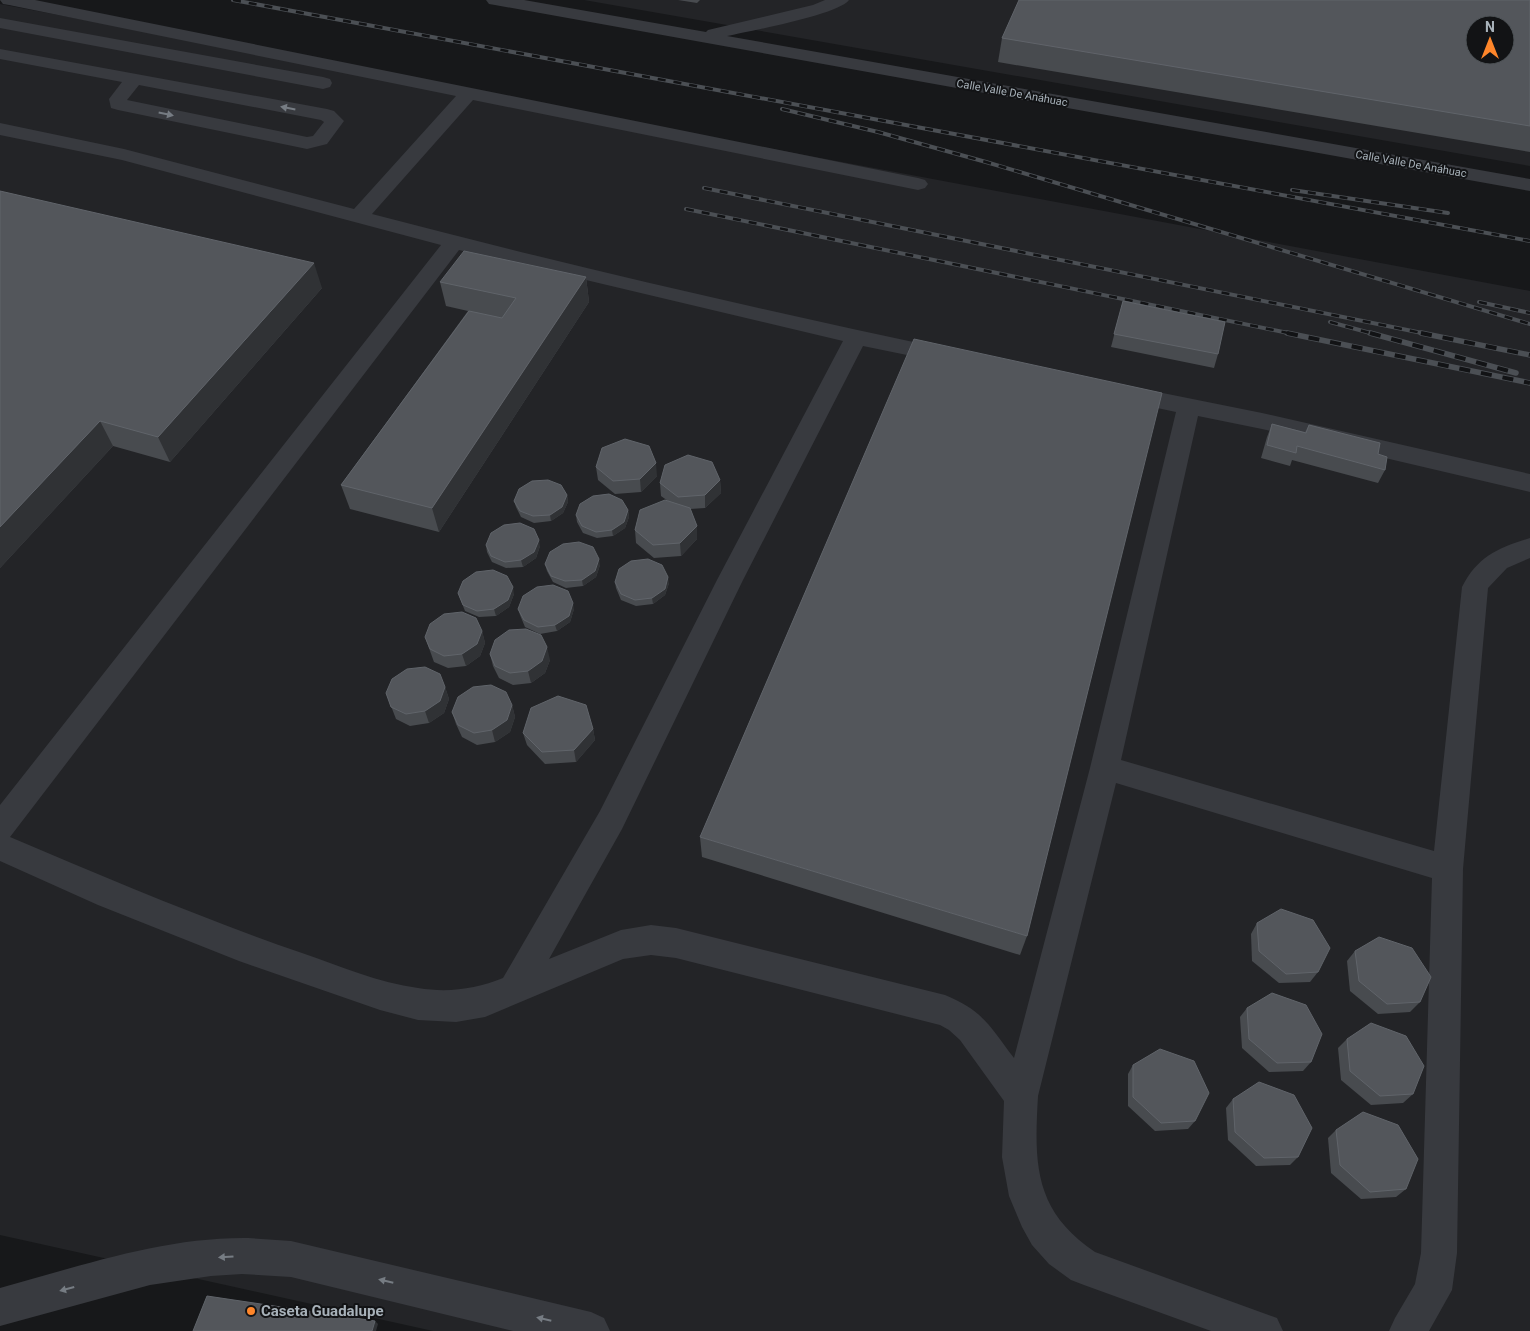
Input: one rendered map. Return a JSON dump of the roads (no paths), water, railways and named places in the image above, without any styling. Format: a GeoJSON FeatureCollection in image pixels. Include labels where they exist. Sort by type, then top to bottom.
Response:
{"type":"FeatureCollection","features":[{"type":"Feature","properties":{"kind":"street"},"geometry":{"type":"LineString","coordinates":[[9,0],[918,184]]}},
{"type":"Feature","properties":{"kind":"street","name":"Calle Valle De Anáhuac"},"geometry":{"type":"LineString","coordinates":[[495,0],[1530,185]]}},
{"type":"Feature","properties":{"kind":"street"},"geometry":{"type":"LineString","coordinates":[[704,36],[819,9],[840,0]]}},
{"type":"Feature","properties":{"kind":"street"},"geometry":{"type":"LineString","coordinates":[[0,23],[343,87]]}},
{"type":"Feature","properties":{"kind":"street"},"geometry":{"type":"LineString","coordinates":[[0,54],[134,79],[327,116],[334,121],[320,140],[307,143],[118,104],[118,99],[134,79]]}},
{"type":"Feature","properties":{"kind":"street"},"geometry":{"type":"LineString","coordinates":[[358,218],[468,94]]}},
{"type":"Feature","properties":{"kind":"street"},"geometry":{"type":"LineString","coordinates":[[0,129],[124,155],[454,242],[856,337],[961,359]]}},
{"type":"Feature","properties":{"kind":"street"},"geometry":{"type":"LineString","coordinates":[[0,828],[454,242]]}},
{"type":"Feature","properties":{"kind":"street"},"geometry":{"type":"LineString","coordinates":[[515,988],[611,820],[730,580],[856,337]]}},
{"type":"Feature","properties":{"kind":"street"},"geometry":{"type":"LineString","coordinates":[[1103,389],[1262,421],[1530,483]]}},
{"type":"Feature","properties":{"kind":"street"},"geometry":{"type":"LineString","coordinates":[[1189,406],[1105,768],[1021,1096],[1017,1137],[1021,1175],[1031,1206],[1045,1231],[1060,1250],[1084,1267],[1264,1331]]}},
{"type":"Feature","properties":{"kind":"street"},"geometry":{"type":"LineString","coordinates":[[1408,1331],[1433,1290],[1439,1253],[1448,869],[1475,587],[1486,570],[1496,562],[1530,548]]}},
{"type":"Feature","properties":{"kind":"street"},"geometry":{"type":"LineString","coordinates":[[1105,768],[1448,869]]}},
{"type":"Feature","properties":{"kind":"street"},"geometry":{"type":"LineString","coordinates":[[0,847],[109,895],[239,946],[380,995],[418,1004],[456,1006],[485,1001],[620,945],[651,940],[676,943],[945,1011],[961,1019],[972,1029],[1021,1096]]}},
{"type":"Feature","properties":{"kind":"street"},"geometry":{"type":"LineString","coordinates":[[0,1307],[142,1269],[192,1259],[242,1256],[291,1259],[591,1331]]}},
{"type":"Feature","properties":{"kind":"railway"},"geometry":{"type":"LineString","coordinates":[[233,0],[1530,241]]}},
{"type":"Feature","properties":{"kind":"railway"},"geometry":{"type":"LineString","coordinates":[[782,109],[878,132],[986,162],[1530,324]]}},
{"type":"Feature","properties":{"kind":"railway"},"geometry":{"type":"LineString","coordinates":[[704,188],[1427,334]]}},
{"type":"Feature","properties":{"kind":"railway"},"geometry":{"type":"LineString","coordinates":[[1292,190],[1448,213]]}},
{"type":"Feature","properties":{"kind":"railway"},"geometry":{"type":"LineString","coordinates":[[686,209],[1293,334]]}},
{"type":"Feature","properties":{"kind":"railway"},"geometry":{"type":"LineString","coordinates":[[1479,302],[1530,313]]}},
{"type":"Feature","properties":{"kind":"railway"},"geometry":{"type":"LineString","coordinates":[[1330,322],[1374,334]]}},
{"type":"Feature","properties":{"kind":"railway"},"geometry":{"type":"LineString","coordinates":[[1287,333],[1530,383]]}},
{"type":"Feature","properties":{"kind":"railway"},"geometry":{"type":"LineString","coordinates":[[1370,333],[1516,373]]}},
{"type":"Feature","properties":{"kind":"railway"},"geometry":{"type":"LineString","coordinates":[[1421,333],[1530,355]]}},
{"type":"Feature","properties":{"kind":"place","name":"Caseta Guadalupe"},"geometry":{"type":"Point","coordinates":[251,1311]}}]}
